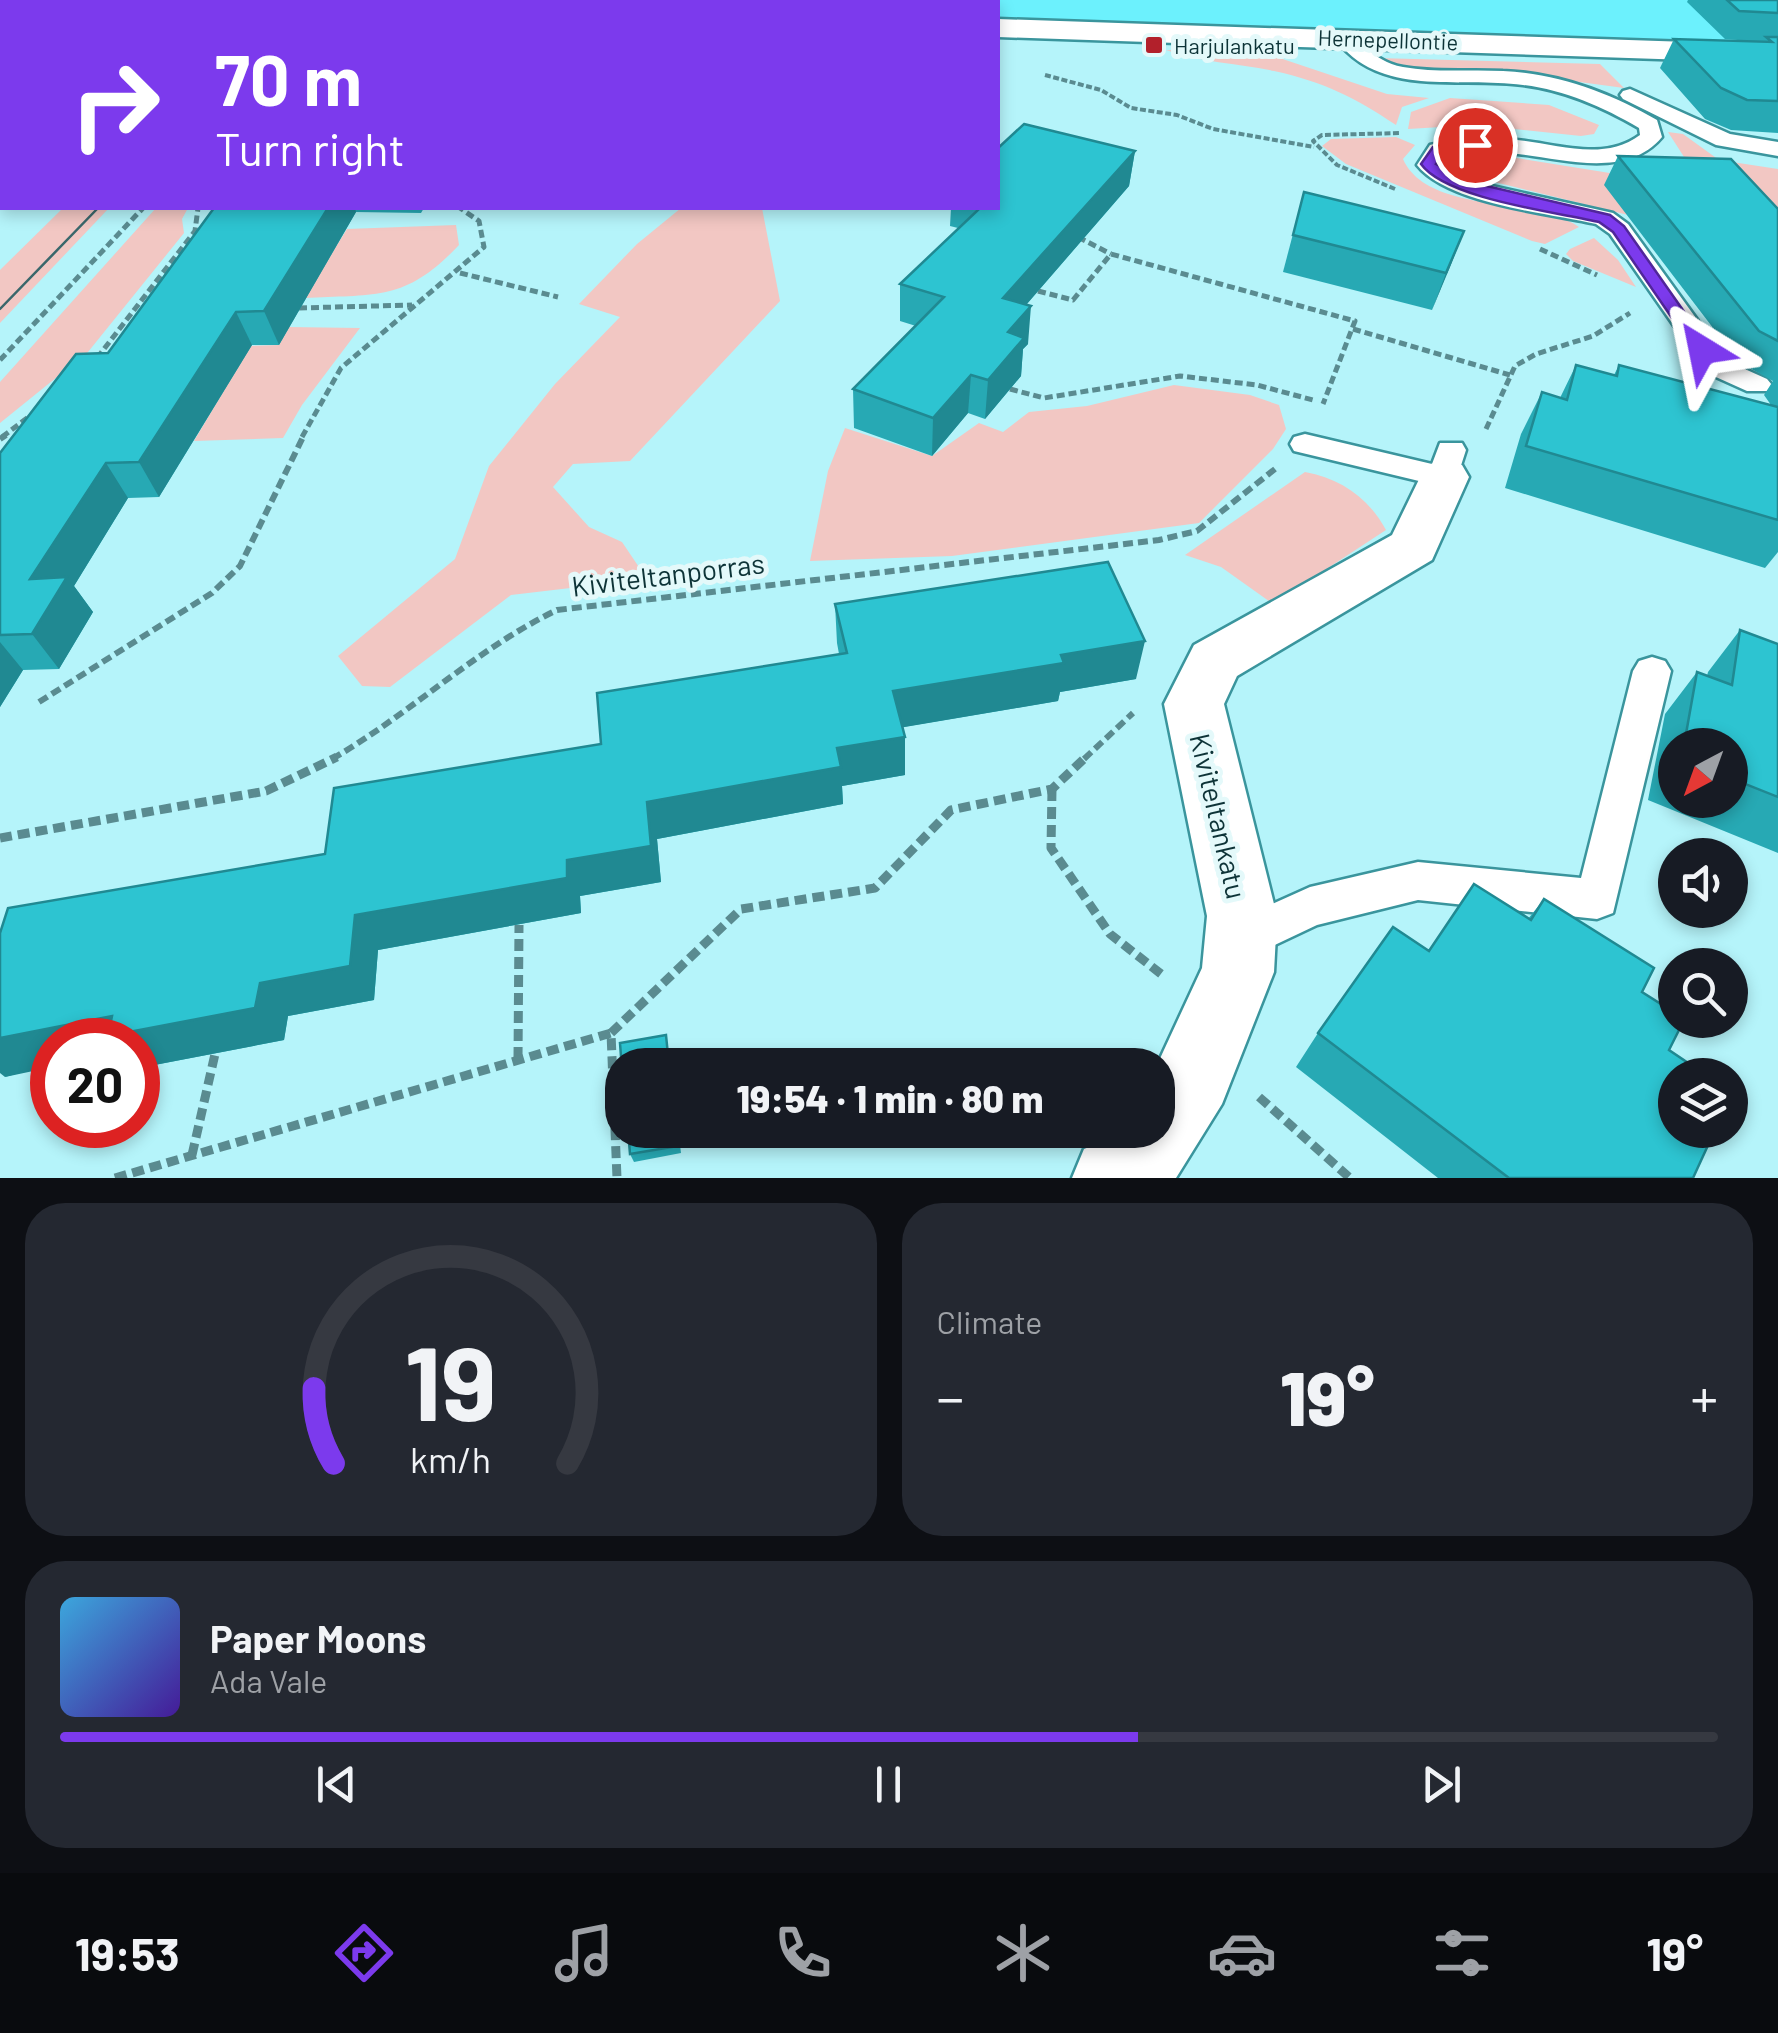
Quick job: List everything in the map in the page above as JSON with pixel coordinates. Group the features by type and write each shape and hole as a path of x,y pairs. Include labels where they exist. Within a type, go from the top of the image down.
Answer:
{"street":[{"name":"Hernepellontie","path":"1000,28 1778,54"},
{"name":"Kiviteltankatu","path":"1113,1178 1132,1174 1196,1077 1238,972 1242,916 1194,704 1215,661 1413,547 1448,464"}],"lane":[{"path":"1345,38 1365,62 1392,70 1522,78 1618,106 1649,125 1651,137 1630,152 1602,155 1456,146 1438,150 1428,164 1435,172 1465,186 1604,218 1632,220"},
{"path":"1556,87 1609,89 1643,99 1724,140 1778,148"},
{"path":"1604,218 1619,229 1716,367 1757,385"},
{"path":"1305,444 1448,464"},
{"path":"1241,940 1310,907 1418,881 1597,898 1652,671"}],"path":[{"path":"1036,72 1101,90 1131,108 1177,114 1213,129 1315,148"},
{"path":"0,360 141,210"},
{"path":"94,361 195,231 198,210"},
{"path":"39,702 212,594 240,566 297,447 342,368 484,247 479,221 463,210"},
{"path":"1010,388 1044,398 1180,376 1257,386 1324,403 1355,321 1111,254 1065,230"},
{"path":"1038,291 1072,300 1111,254"},
{"path":"459,272 558,297"},
{"path":"299,308 414,305"},
{"path":"1352,329 1510,375"},
{"path":"0,439 41,407"},
{"name":"Kiviteltanporras","path":"0,838 266,791 338,757 524,626 557,610 1159,540 1197,530 1305,444"},
{"path":"115,1178 611,1032 741,909 875,888 951,810 1052,789 1132,713 1168,701 1194,704"},
{"path":"1052,789 1051,848 1110,934 1218,1014"},
{"path":"518,1059 519,925"},
{"path":"611,1032 617,1178"},
{"path":"192,1155 215,1054"},
{"path":"1254,1093 1350,1178"}],"shaded area":[{"path":"1000,0 1778,0 1778,47 1000,18"},
{"path":"1166,50 1265,53 1387,94 1429,98 1402,107 1396,125 1352,99 1308,80"},
{"path":"1377,58 1600,64 1624,88 1513,73 1399,67"},
{"path":"1450,98 1549,105 1599,125 1594,134 1581,136 1475,125 1408,129 1411,112"},
{"path":"1668,132 1683,134 1719,160 1778,169 1778,259 1695,174"},
{"path":"1396,137 1415,145 1403,159 1416,176 1434,189 1536,211 1579,227 1545,244 1532,241 1346,164 1322,146 1331,139"},
{"path":"1498,155 1616,174 1628,215 1462,174 1455,166 1457,157"},
{"path":"61,210 107,210 0,323 0,270"},
{"path":"154,210 187,210 182,219 184,233 88,352 0,423 0,382"},
{"path":"679,210 762,210 780,301 630,461 573,464 553,487 589,527 622,542 647,579 511,595 390,687 362,686 338,656 455,559 489,466 555,384 620,317 579,304 637,244"},
{"path":"456,225 459,245 422,277 405,286 371,295 304,298 347,229"},
{"path":"1594,238 1618,260 1636,287 1573,261 1566,254"},
{"path":"288,327 360,328 302,405 283,438 194,441 250,346 279,345"},
{"path":"1174,385 1250,395 1279,405 1286,429 1273,449 1199,523 952,556 810,561 828,471 845,428 932,456 979,423 1003,432 1029,412 1087,406"},
{"path":"1305,472 1352,491 1371,508 1386,530 1273,604 1221,567 1185,555"}],"building":[{"path":"1727,0 1778,0 1778,13 1739,11"},
{"path":"1766,37 1778,37 1778,101 1747,100 1721,88 1674,39 1772,42"},
{"path":"1024,124 1135,151 1003,298 1031,306 1008,332 1024,338 988,380 971,375 933,418 853,389 944,297 900,284 978,210 1000,210 1000,146"},
{"path":"1618,156 1731,159 1778,209 1778,341 1759,331"},
{"path":"1304,192 1464,231 1446,273 1293,235"},
{"path":"213,210 327,210 264,311 236,312 139,462 106,463 30,579 67,577 32,634 0,635 0,453 76,354 108,353"},
{"path":"1576,365 1617,376 1619,365 1778,407 1778,520 1526,446 1542,392 1567,400"},
{"path":"1108,562 1145,641 1061,655 1064,663 893,691 905,737 837,748 841,767 647,802 651,846 567,860 567,878 355,915 350,966 260,983 255,1008 160,1026 160,1018 30,1018 30,1032 0,1038 0,933 8,908 325,854 334,788 601,744 597,693 847,653 835,604"},
{"path":"1740,630 1778,644 1778,797 1748,785 1748,728 1687,728 1697,672 1732,685"},
{"path":"1474,884 1531,920 1544,899 1654,968 1642,992 1658,1002 1658,1038 1675,1038 1669,1050 1681,1058 1658,1058 1658,1148 1707,1148 1693,1178 1509,1178 1318,1033 1393,927 1429,951"},
{"path":"666,1035 667,1048 620,1048 620,1043"},
{"path":"630,1148 666,1148 630,1154"}],"tram line":[{"path":"0,309 96,210"}],"place":[{"name":"Harjulankatu","path":"1154,45"}],"route":[{"path":"1475,145 1438,150 1428,164 1435,172 1465,186 1604,218 1619,229 1702,350"}]}
